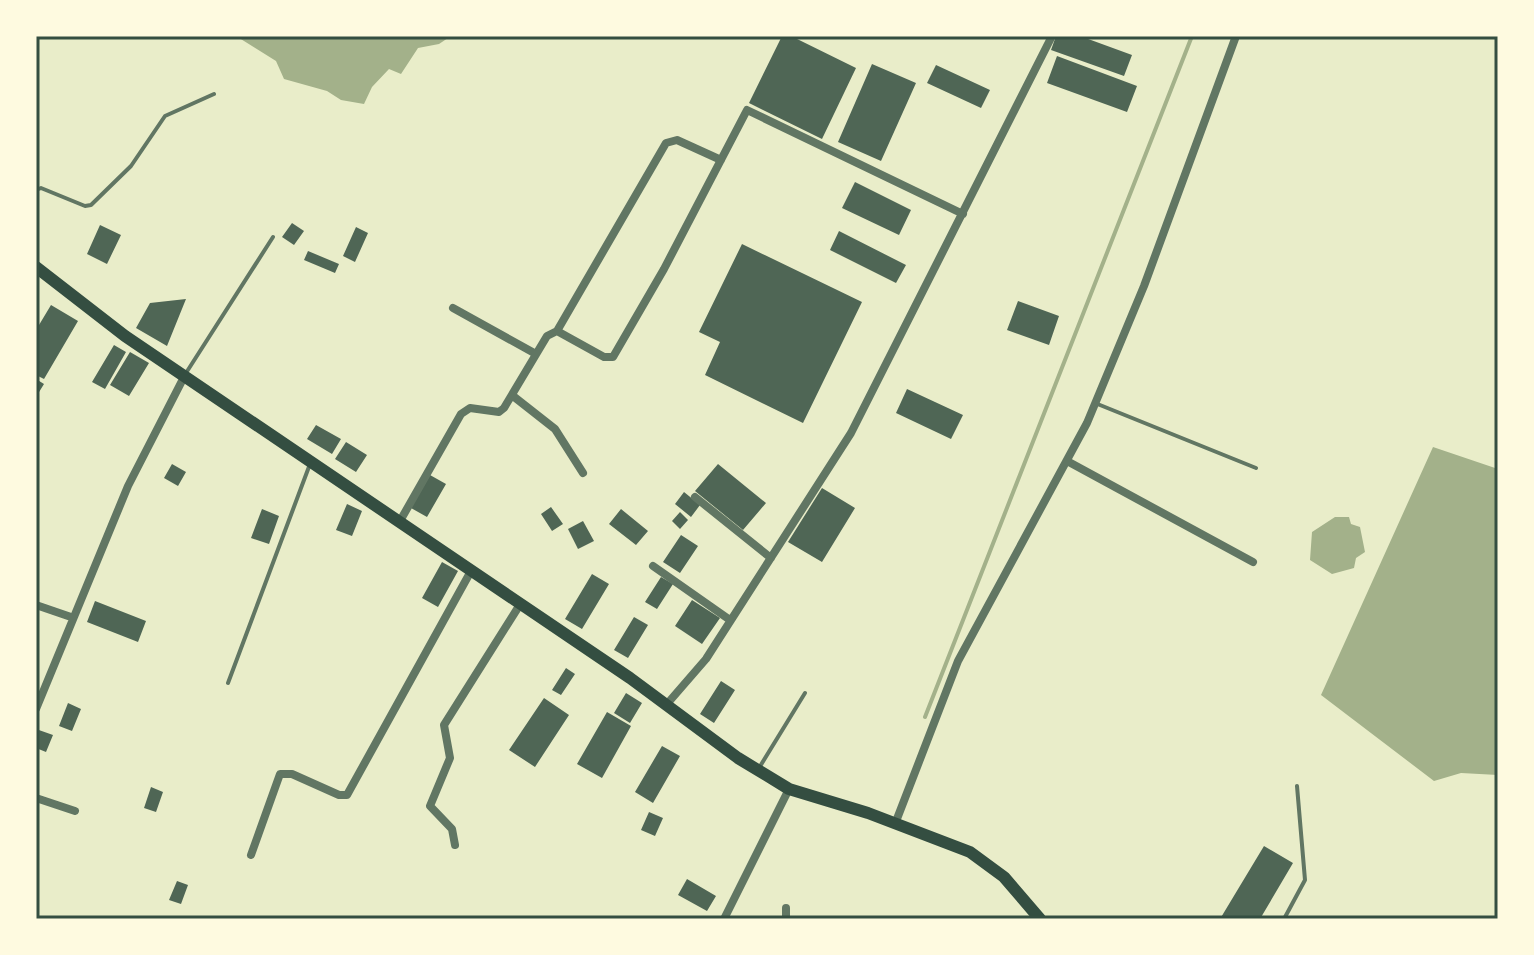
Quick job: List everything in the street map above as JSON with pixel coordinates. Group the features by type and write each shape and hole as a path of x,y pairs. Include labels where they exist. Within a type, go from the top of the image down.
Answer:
{"main road":[{"path":"36,267 125,336 667,704 758,770 789,789 868,813 970,852 1004,877 1040,919"}],"street":[{"path":"667,704 706,659 851,433 1052,36"},
{"path":"895,824 958,661 1067,461 1095,403 1144,286 1236,36"},
{"path":"557,331 604,357 613,357 664,269 743,113 750,110 963,214"},
{"path":"400,521 461,414 470,408 499,412 513,396 547,336 557,331 666,143 677,140 721,160"},
{"path":"453,308 536,354"},
{"path":"36,709 71,617 128,486 185,375"},
{"path":"513,396 555,429 583,473"},
{"path":"1067,461 1253,562"},
{"path":"695,497 771,558"},
{"path":"653,566 730,620"},
{"path":"251,855 280,774 292,774 339,795 347,795 471,571"},
{"path":"36,605 71,617"},
{"path":"455,845 452,829 430,806 450,758 444,725 519,606"},
{"path":"724,919 789,789"},
{"path":"36,798 75,811"},
{"path":"786,908 786,919"}],"lane":[{"path":"36,190 41,188 85,206 95,202 131,166 165,116 214,94"},
{"path":"185,375 273,237"},
{"path":"1095,403 1256,468"},
{"path":"228,683 311,460"},
{"path":"758,770 805,693"},
{"path":"1284,919 1305,880 1297,786"}],"shaded area":[{"path":"236,36 451,36 439,44 418,48 401,74 389,69 372,87 364,104 341,100 327,91 284,79 276,61"},
{"path":"1433,447 1498,469 1498,775 1461,773 1434,781 1321,695"},
{"path":"1335,517 1349,517 1351,524 1360,527 1365,552 1356,558 1354,568 1332,574 1310,560 1312,532"}],"building":[{"path":"782,36 791,36 856,68 822,139 749,103"},
{"path":"1056,36 1080,36 1132,55 1124,76 1051,50"},
{"path":"1057,56 1137,86 1127,112 1047,83"},
{"path":"872,64 916,83 881,161 838,142"},
{"path":"936,65 990,90 981,108 927,83"},
{"path":"855,182 911,210 899,235 842,208"},
{"path":"292,223 304,231 294,245 282,237"},
{"path":"100,225 121,235 107,264 87,254"},
{"path":"356,227 368,233 355,262 343,256"},
{"path":"839,231 906,265 896,283 830,250"},
{"path":"742,244 862,302 803,423 705,375 720,342 699,332"},
{"path":"308,251 339,264 335,273 304,260"},
{"path":"186,299 167,346 136,328 150,303"},
{"path":"1018,301 1059,316 1049,345 1007,330"},
{"path":"51,305 78,321 44,379 36,375 36,330"},
{"path":"114,345 126,352 105,389 92,382"},
{"path":"130,352 149,363 129,396 110,385"},
{"path":"36,379 44,384 36,397"},
{"path":"907,389 963,415 951,439 896,413"},
{"path":"316,425 341,439 332,454 307,439"},
{"path":"346,442 367,455 356,472 335,459"},
{"path":"172,464 186,472 178,486 164,478"},
{"path":"718,464 766,503 743,530 695,491"},
{"path":"430,475 446,484 427,517 411,508"},
{"path":"822,488 855,508 822,562 788,542"},
{"path":"684,492 700,505 691,517 675,504"},
{"path":"347,504 362,511 352,536 336,530"},
{"path":"551,507 563,524 552,531 541,514"},
{"path":"262,509 279,516 269,544 251,538"},
{"path":"621,509 648,531 636,545 609,524"},
{"path":"680,512 688,520 680,529 672,521"},
{"path":"583,521 594,541 578,549 568,529"},
{"path":"681,535 698,546 680,573 663,562"},
{"path":"442,562 458,571 438,607 422,598"},
{"path":"592,574 609,584 582,629 565,619"},
{"path":"661,577 673,584 657,609 645,602"},
{"path":"692,600 720,618 702,644 675,626"},
{"path":"95,601 146,621 138,642 87,622"},
{"path":"634,617 648,625 628,658 614,650"},
{"path":"566,668 575,674 561,695 552,690"},
{"path":"721,681 735,690 714,723 700,714"},
{"path":"626,693 642,703 630,723 614,713"},
{"path":"544,698 569,715 535,767 509,750"},
{"path":"68,703 81,709 72,731 59,726"},
{"path":"607,712 631,726 602,778 577,764"},
{"path":"36,729 53,735 46,752 36,748"},
{"path":"662,746 680,756 653,803 635,792"},
{"path":"151,787 163,792 156,812 144,808"},
{"path":"649,812 663,818 655,836 641,830"},
{"path":"1264,846 1293,863 1260,919 1220,919"},
{"path":"687,879 716,896 707,911 678,895"},
{"path":"177,881 188,885 181,904 169,900"}],"waterway":[{"path":"925,717 1192,36"}]}
